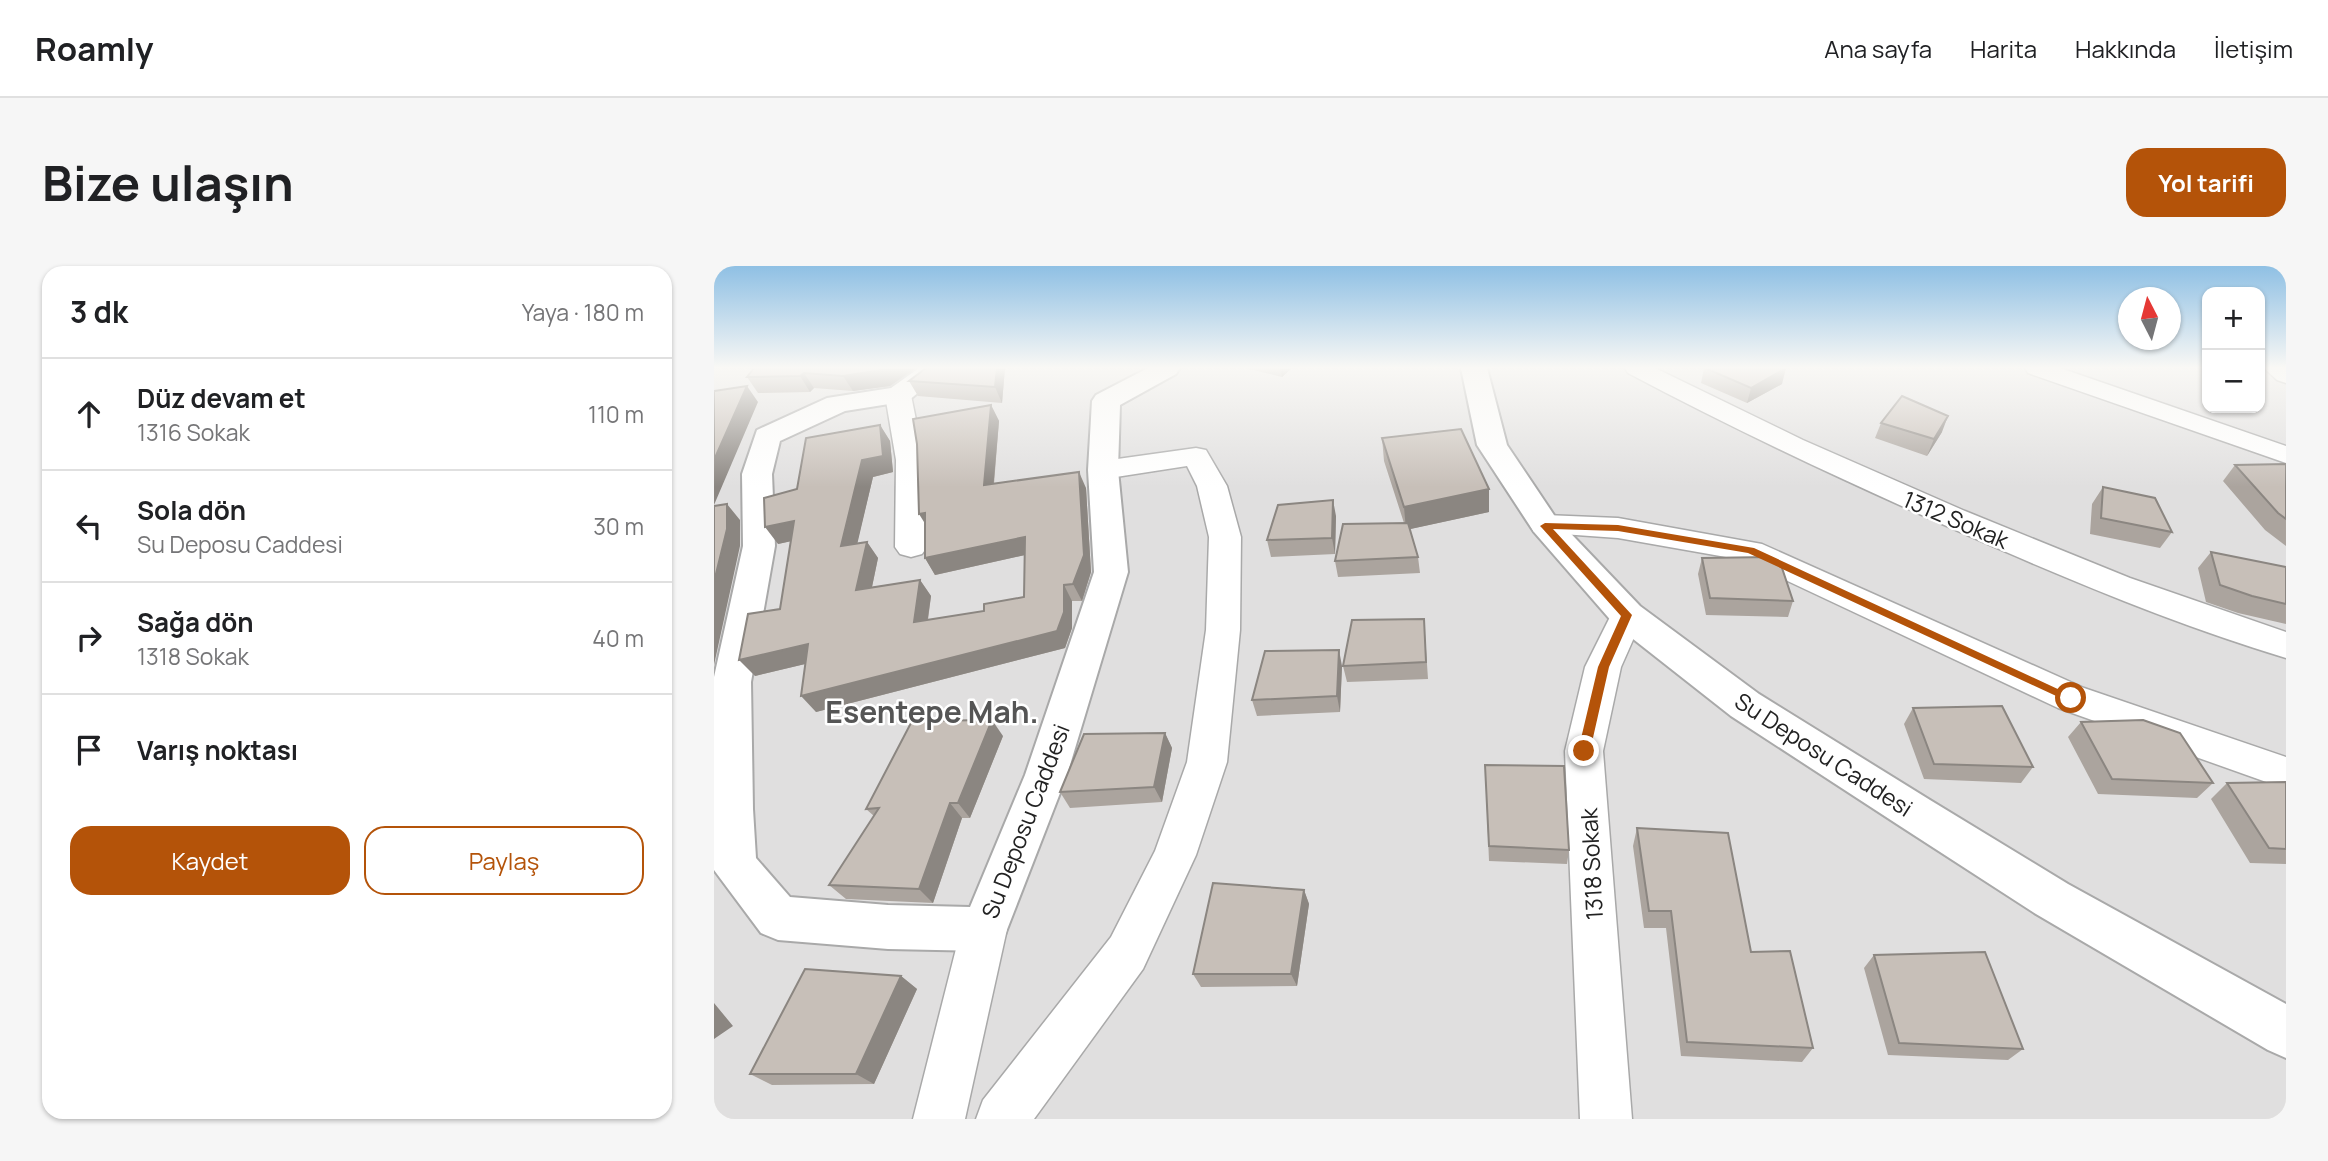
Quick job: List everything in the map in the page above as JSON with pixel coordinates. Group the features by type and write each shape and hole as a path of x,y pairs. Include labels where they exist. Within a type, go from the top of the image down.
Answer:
{"street":[{"name":"Su Deposu Caddesi","path":"829,408 767,436 757,474 759,546 732,682 734,865 778,918 888,927 984,929 1046,775 1111,572 1102,470 1105,408"},
{"path":"901,408 910,460 912,547"},
{"name":"Su Deposu Caddesi","path":"1483,408 1492,445 1545,526 1627,615 1745,705 1915,813 2052,899 2286,1031"},
{"name":"1312 Sokak","path":"1715,408 1789,446 2064,565 2227,627 2286,645"},
{"path":"2151,408 2286,455"},
{"path":"1002,1119 1127,953 1175,855 1207,762 1223,630 1225,537 1212,486 1196,456 1102,470"},
{"path":"1545,526 1618,528 1751,551 2071,698 2286,773"},
{"name":"1318 Sokak","path":"1606,1119 1584,751 1603,667 1627,615"},
{"path":"939,1119 984,929"}],"shaded area":[{"path":"714,408 2202,408 2202,413 2265,413 2265,408 2286,408 2286,1119 714,1119"}],"building":[{"path":"714,408 737,408 714,460"},
{"path":"975,408 991,408 984,485 1079,472 1084,555 1073,584 1064,585 1064,612 1057,631 801,696 808,644 739,660 748,614 780,609 794,521 765,527 764,498 797,489 806,438 880,425 883,456 862,460 841,546 867,542 856,590 920,580 914,622 984,611 984,604 1024,597 1025,537 925,558 925,513 919,514 917,444 913,419"},
{"path":"1893,408 1929,408 1948,416 1934,439 1881,423"},
{"path":"1461,429 1489,489 1404,507 1382,438"},
{"path":"2286,464 2286,519 2235,465"},
{"path":"2103,487 2155,498 2172,532 2101,518"},
{"path":"1333,500 1332,538 1267,540 1278,505"},
{"path":"727,504 727,529 714,582 714,506"},
{"path":"1408,523 1418,557 1335,561 1343,524"},
{"path":"2211,552 2286,567 2286,604 2220,585"},
{"path":"1770,557 1780,562 1793,601 1710,598 1702,558"},
{"path":"1424,619 1426,662 1343,666 1352,620"},
{"path":"1339,650 1337,696 1252,700 1265,651"},
{"path":"2002,706 2033,767 1934,764 1913,708"},
{"path":"992,720 958,803 950,803 919,889 829,885 879,808 866,809 912,721"},
{"path":"2143,720 2180,733 2213,783 2112,779 2081,722"},
{"path":"1165,733 1154,787 1060,792 1084,734"},
{"path":"1485,765 1564,766 1569,850 1489,846"},
{"path":"2286,782 2286,849 2269,848 2227,783"},
{"path":"1637,828 1728,833 1751,952 1790,951 1813,1048 1687,1042 1671,911 1649,911"},
{"path":"1213,883 1304,890 1291,974 1193,974"},
{"path":"1985,952 2023,1049 1899,1043 1874,955"},
{"path":"805,969 901,976 856,1074 750,1074"}],"district":[{"name":"Esentepe Mah.","path":"932,711"}],"route":[{"path":"1584,751 1603,667 1627,615 1545,526 1618,528 1751,551 2071,698"}]}
